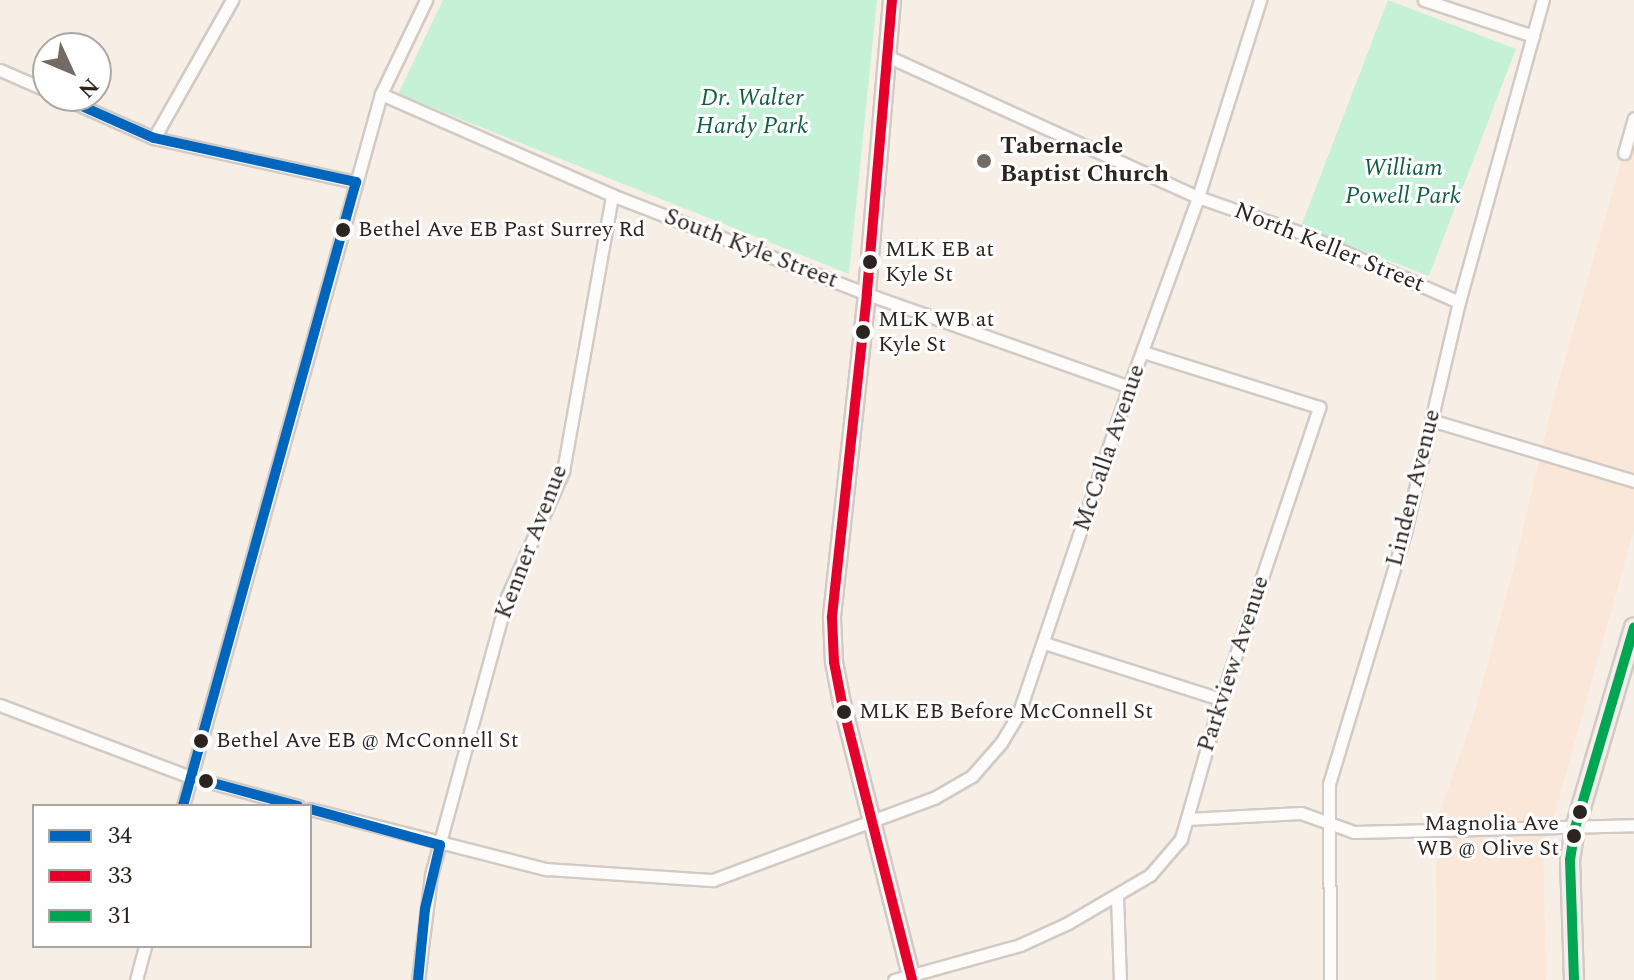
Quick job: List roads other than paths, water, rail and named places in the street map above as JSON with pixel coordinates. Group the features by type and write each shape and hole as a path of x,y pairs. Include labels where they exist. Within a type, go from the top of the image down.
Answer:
{"main road":[{"path":"892,0 867,294 832,618 834,662 870,823 911,976"},
{"path":"1574,980 1570,860 1575,828 1634,627"}],"street":[{"path":"154,138 232,0"},
{"path":"184,804 381,94 426,0"},
{"name":"McCalla Avenue","path":"312,810 440,845 546,869 713,880 934,798 972,776 1013,726 1044,643 1129,387 1198,197 1260,0"},
{"path":"1424,0 1533,36"},
{"name":"Linden Avenue","path":"1330,980 1327,824 1332,772 1405,532 1459,302 1543,0"},
{"name":"North Keller Street","path":"887,56 1198,197 1304,234 1459,302"},
{"path":"0,70 32,84"},
{"name":"South Kyle Street","path":"381,94 612,195 867,294 1129,387"},
{"path":"95,112 154,138 356,182"},
{"path":"1624,153 1634,118"},
{"name":"Kenner Avenue","path":"418,980 425,909 507,597 563,471 612,195"},
{"name":"Parkview Avenue","path":"894,980 1020,945 1117,896 1164,862 1181,839 1221,699 1319,407 1144,352"},
{"path":"1431,420 1634,481"},
{"path":"1044,643 1221,699"},
{"path":"0,705 191,777 291,804"},
{"path":"1187,819 1301,813 1354,832 1634,825"},
{"path":"1117,896 1120,980"},
{"path":"136,980 144,948"}],"place":[{"name":"Tabernacle Baptist Church","path":"984,161"},
{"name":"Bethel Ave EB Past Surrey Rd","path":"343,230"},
{"name":"MLK EB at Kyle St","path":"870,262"},
{"name":"MLK WB at Kyle St","path":"863,332"},
{"name":"MLK EB Before McConnell St","path":"844,712"},
{"name":"Bethel Ave EB @ McConnell St","path":"201,741"},
{"name":"Magnolia Ave WB @ Olive St","path":"1574,836"}],"park label":[{"name":"Dr. Walter Hardy Park","path":"752,113"},
{"name":"William Powell Park","path":"1403,183"}]}
